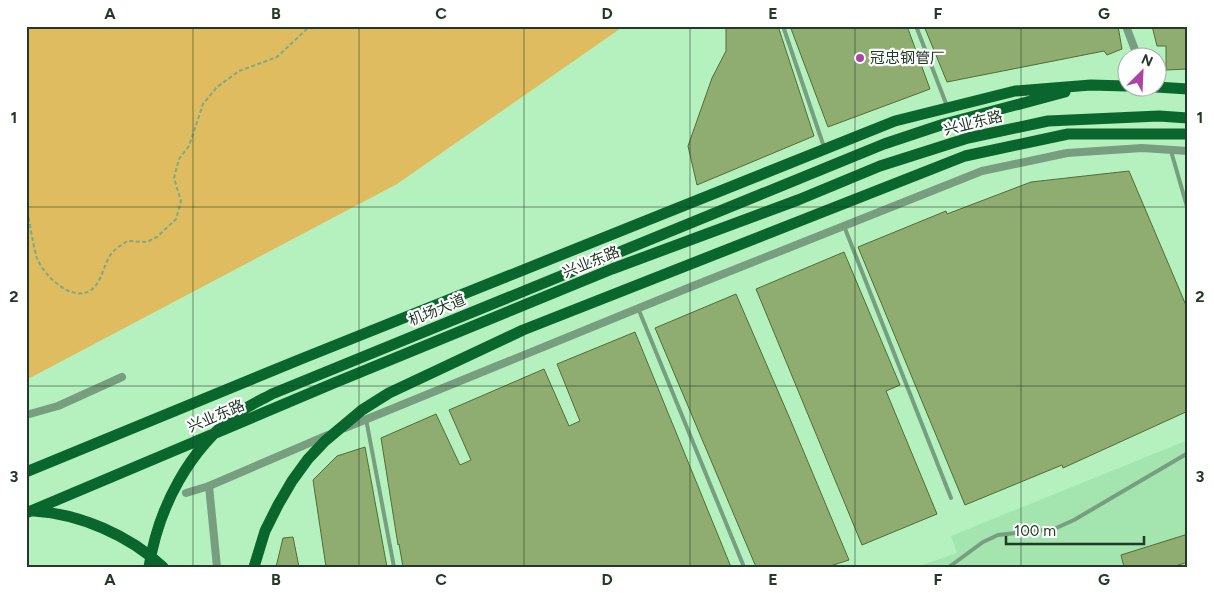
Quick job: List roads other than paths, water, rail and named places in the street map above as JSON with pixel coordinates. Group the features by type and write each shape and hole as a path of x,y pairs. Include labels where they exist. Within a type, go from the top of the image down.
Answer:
{"main road":[{"name":"兴业东路","path":"26,472 301,358 895,121 1015,91 1091,85 1116,86"},
{"name":"机场大道","path":"149,567 157,528 177,482 209,438 238,413 272,394 884,144 944,124 1091,85"},
{"path":"1166,88 1188,89"},
{"name":"兴业东路","path":"26,512 334,382 603,273 798,200 880,166 968,138 1048,121 1159,116 1188,118"},
{"path":"254,567 265,531 278,504 297,474 325,441 362,410 390,393 506,338 966,156 1068,134 1188,134"},
{"path":"26,512 55,513 95,525 129,542 163,567"}],"street":[{"path":"1126,26 1134,48"},
{"path":"186,493 209,486 366,419 638,308 982,171 1067,153 1142,148 1188,151"},
{"path":"26,415 58,406 122,377"},
{"path":"209,486 217,567"}],"lane":[{"path":"783,26 825,150"},
{"path":"916,26 948,108"},
{"path":"1171,151 1188,210"},
{"path":"844,226 952,498"},
{"path":"638,308 744,567"},
{"path":"366,419 394,567"},
{"path":"949,567 984,542 998,535 1054,529 1074,520 1188,453"}],"place":[{"name":"冠忠钢管厂","path":"860,58"}]}
